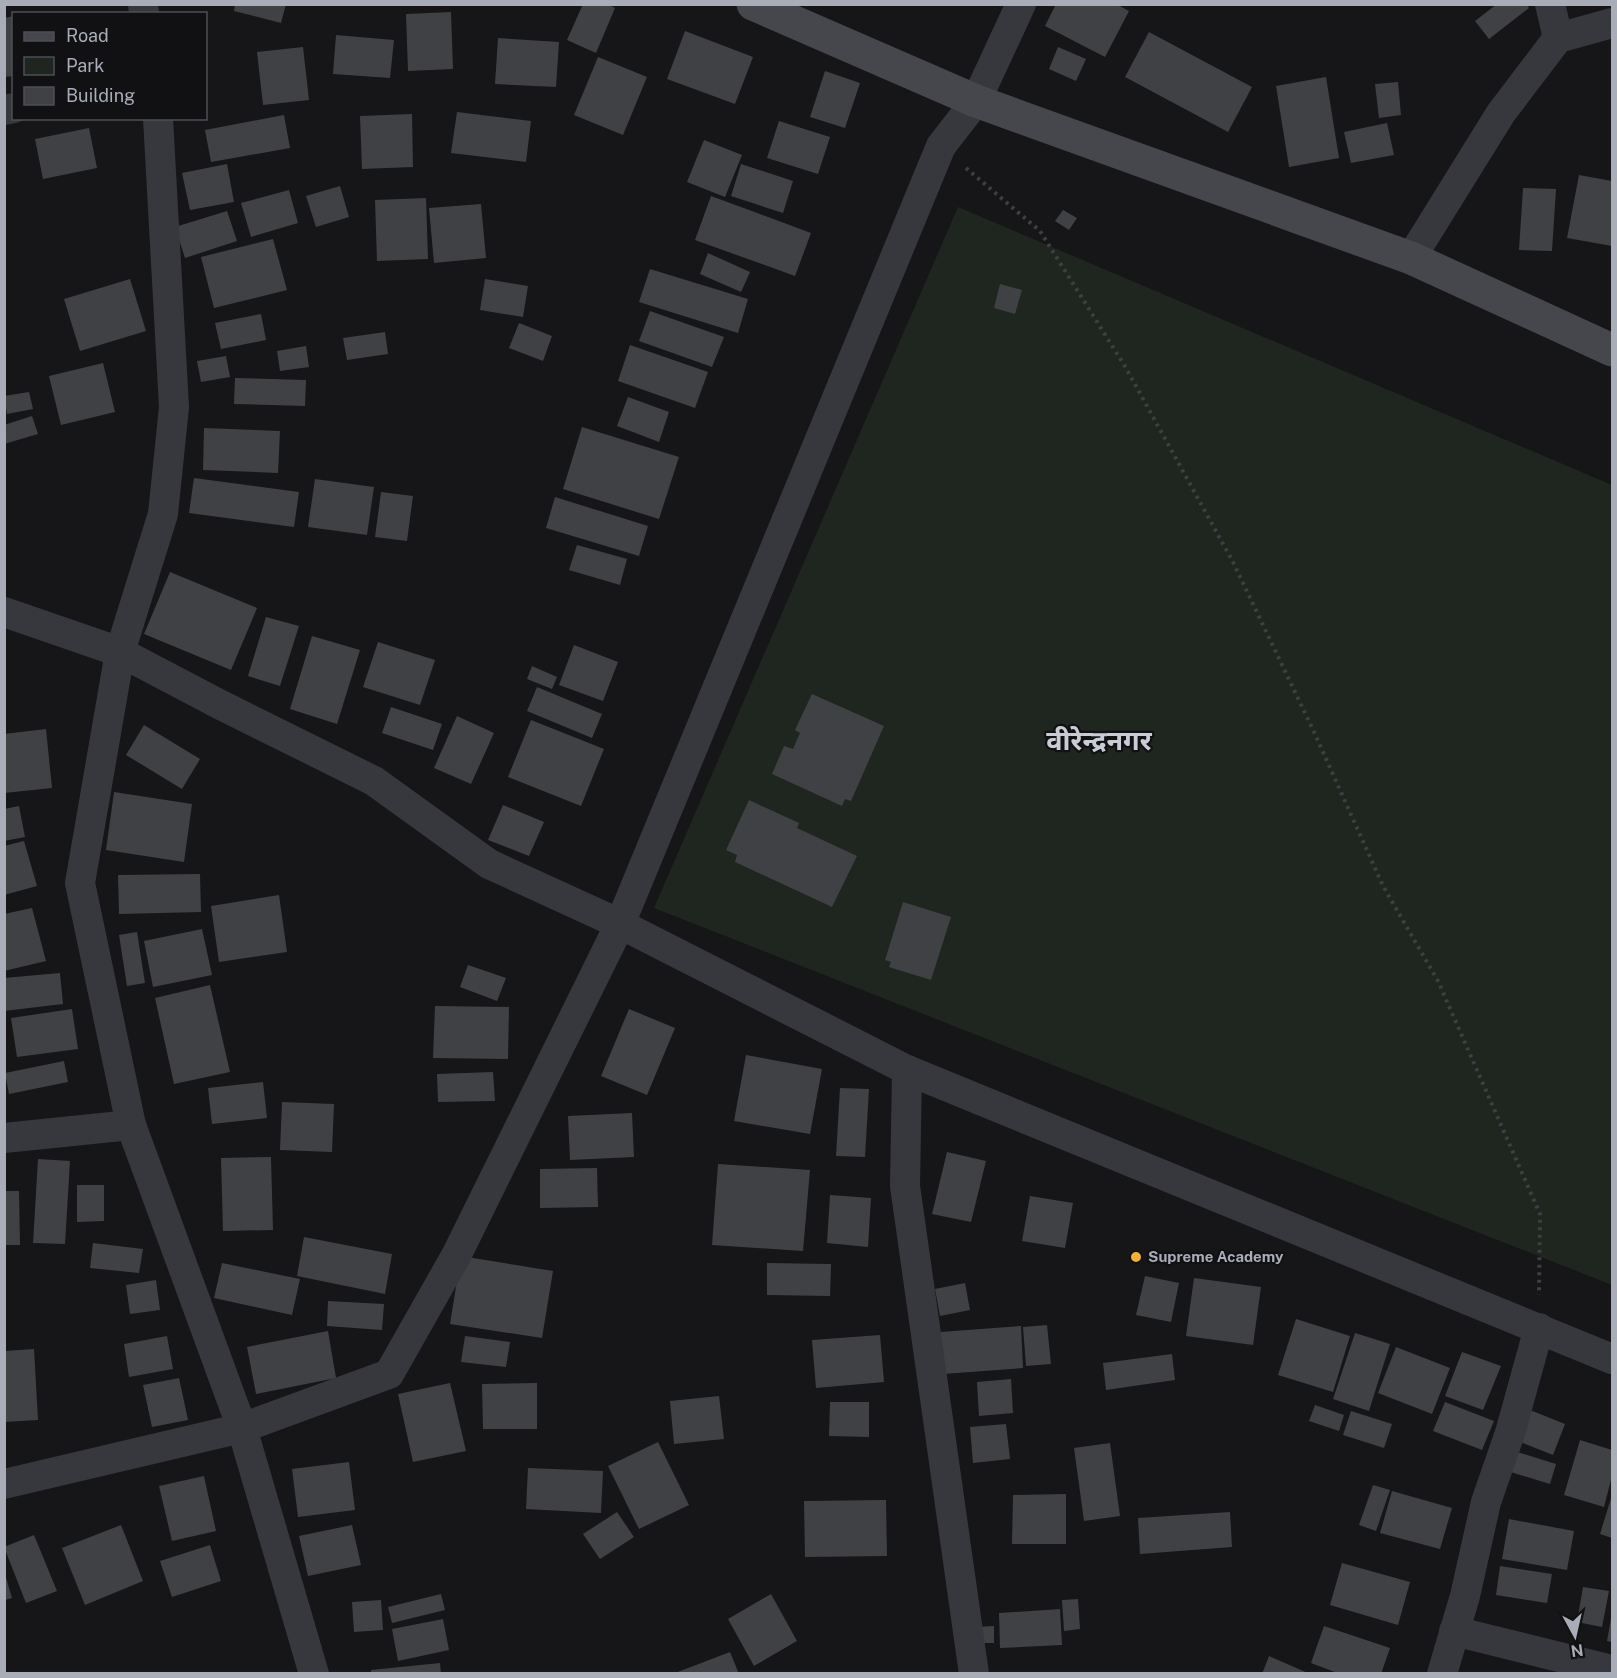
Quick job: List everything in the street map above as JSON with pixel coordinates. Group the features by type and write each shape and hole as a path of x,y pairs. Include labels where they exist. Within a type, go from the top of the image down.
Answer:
{"street":[{"path":"753,4 976,101 1411,258 1612,350"},
{"path":"4,1484 242,1428 389,1374 457,1254 620,924 940,146 976,101 1021,4"},
{"path":"1550,4 1558,38"},
{"path":"1411,258 1501,113 1558,38 1612,23"},
{"path":"158,120 174,407 163,514 120,652 80,883 131,1125 242,1428 314,1674"},
{"path":"4,612 120,652 219,705 374,781 489,864 620,924 907,1070 1612,1359"},
{"path":"907,1070 905,1186 974,1674"},
{"path":"4,1138 131,1125"},
{"path":"1442,1674 1465,1596 1486,1502 1510,1433 1539,1328"},
{"path":"1454,1631 1612,1670"}],"path":[{"path":"940,146 1040,231 1126,368 1233,562 1314,732 1383,886 1438,981 1540,1214 1539,1328"}],"green space":[{"path":"958,207 1612,485 1612,1285 654,908"}],"building":[{"path":"235,4 286,4 281,23 234,11"},
{"path":"583,4 607,4 615,8 596,53 567,40"},
{"path":"1056,4 1116,4 1129,11 1105,57 1045,26"},
{"path":"1497,4 1526,4 1529,8 1489,39 1475,21"},
{"path":"451,12 453,69 408,71 406,14"},
{"path":"12,16 12,76 4,77 4,18"},
{"path":"685,31 753,57 735,104 667,79"},
{"path":"1149,32 1252,87 1228,132 1125,77"},
{"path":"336,35 394,40 390,78 333,74"},
{"path":"498,38 559,42 556,87 495,84"},
{"path":"303,47 309,100 263,105 257,52"},
{"path":"1058,47 1086,59 1076,81 1049,69"},
{"path":"598,57 647,77 623,135 574,115"},
{"path":"825,71 860,83 845,128 810,117"},
{"path":"1326,77 1339,158 1289,167 1276,86"},
{"path":"1398,82 1401,115 1379,118 1375,84"},
{"path":"457,112 531,121 526,162 451,153"},
{"path":"412,114 413,167 362,169 360,116"},
{"path":"284,115 290,148 211,162 205,130"},
{"path":"779,121 830,137 818,174 767,158"},
{"path":"1387,123 1394,155 1351,163 1344,132"},
{"path":"89,128 97,168 43,179 35,139"},
{"path":"704,140 742,155 725,197 687,182"},
{"path":"227,164 234,202 190,210 182,173"},
{"path":"741,164 793,181 783,213 731,196"},
{"path":"1579,175 1612,181 1612,246 1567,238"},
{"path":"340,186 349,217 316,227 306,196"},
{"path":"1523,188 1556,189 1552,251 1519,250"},
{"path":"289,190 298,223 251,237 241,203"},
{"path":"711,196 811,233 795,276 695,240"},
{"path":"426,198 428,259 377,261 375,200"},
{"path":"481,204 486,258 434,263 429,208"},
{"path":"1063,210 1077,218 1069,230 1055,221"},
{"path":"227,211 237,241 185,258 175,227"},
{"path":"273,239 287,290 214,308 201,257"},
{"path":"708,253 750,272 741,292 700,274"},
{"path":"650,269 748,299 738,333 639,302"},
{"path":"130,279 146,331 80,351 64,299"},
{"path":"485,279 528,286 523,317 480,310"},
{"path":"1000,284 1022,290 1015,314 994,308"},
{"path":"650,311 724,337 712,367 639,341"},
{"path":"261,314 266,340 221,349 215,323"},
{"path":"519,323 552,336 543,361 509,348"},
{"path":"385,332 388,354 347,360 343,338"},
{"path":"630,345 708,372 695,408 618,381"},
{"path":"306,346 309,367 280,371 277,351"},
{"path":"226,356 230,377 201,382 197,361"},
{"path":"103,363 115,412 61,425 49,376"},
{"path":"235,378 306,380 305,406 234,404"},
{"path":"29,392 33,409 7,414 4,396"},
{"path":"628,397 669,412 659,442 617,426"},
{"path":"32,416 38,434 4,444 4,425"},
{"path":"582,427 679,457 659,519 563,489"},
{"path":"204,428 280,431 278,473 203,470"},
{"path":"194,478 299,492 294,527 189,513"},
{"path":"315,479 374,487 367,535 308,527"},
{"path":"381,492 413,496 407,541 375,537"},
{"path":"555,497 648,526 639,556 546,528"},
{"path":"577,545 627,559 620,585 569,570"},
{"path":"170,572 257,608 231,670 144,634"},
{"path":"266,617 299,626 280,686 248,676"},
{"path":"312,636 360,650 337,724 290,709"},
{"path":"378,642 435,660 420,705 363,687"},
{"path":"574,645 618,662 603,701 559,685"},
{"path":"532,666 557,677 552,689 527,679"},
{"path":"537,687 602,714 592,738 527,711"},
{"path":"812,694 884,726 851,801 845,799 842,806 772,774 784,746 793,749 800,733 795,730"},
{"path":"391,707 442,724 433,750 382,733"},
{"path":"457,716 494,733 471,784 434,768"},
{"path":"531,720 604,749 581,806 508,777"},
{"path":"144,725 200,759 182,789 126,755"},
{"path":"46,729 52,788 4,793 4,734"},
{"path":"114,792 192,804 184,862 106,850"},
{"path":"749,800 799,823 797,828 857,856 832,907 735,862 737,855 726,850"},
{"path":"503,805 544,822 529,856 488,840"},
{"path":"19,806 25,837 4,841 4,809"},
{"path":"24,841 37,886 4,895 4,846"},
{"path":"200,874 201,912 119,914 118,875"},
{"path":"279,895 287,952 219,962 211,906"},
{"path":"903,902 951,917 931,980 889,967 891,962 885,960"},
{"path":"32,908 46,961 4,971 4,914"},
{"path":"202,929 212,975 153,987 144,941"},
{"path":"137,932 145,983 127,986 119,935"},
{"path":"468,965 506,978 497,1001 460,987"},
{"path":"60,973 63,1004 4,1011 4,978"},
{"path":"210,985 230,1072 174,1084 155,998"},
{"path":"435,1006 509,1007 508,1059 433,1058"},
{"path":"72,1009 78,1049 17,1057 11,1018"},
{"path":"629,1009 675,1028 647,1095 601,1076"},
{"path":"746,1055 822,1069 810,1134 734,1121"},
{"path":"64,1061 68,1082 9,1094 5,1073"},
{"path":"493,1072 495,1101 438,1102 437,1074"},
{"path":"263,1082 267,1118 212,1124 208,1088"},
{"path":"840,1088 869,1089 865,1157 836,1156"},
{"path":"282,1102 334,1104 332,1152 280,1150"},
{"path":"632,1113 634,1157 570,1160 568,1116"},
{"path":"947,1152 986,1161 971,1222 932,1214"},
{"path":"271,1157 273,1230 223,1231 221,1158"},
{"path":"38,1159 70,1161 65,1244 33,1243"},
{"path":"718,1164 810,1170 803,1251 712,1245"},
{"path":"597,1168 598,1207 540,1208 540,1169"},
{"path":"77,1185 104,1185 104,1221 77,1222"},
{"path":"4,1191 19,1191 20,1245 4,1245"},
{"path":"830,1195 871,1198 868,1247 827,1243"},
{"path":"1030,1196 1073,1203 1065,1248 1022,1241"},
{"path":"304,1237 392,1254 385,1294 297,1276"},
{"path":"93,1243 143,1249 139,1273 90,1268"},
{"path":"461,1256 553,1271 542,1338 450,1324"},
{"path":"222,1263 300,1279 292,1315 214,1298"},
{"path":"767,1263 831,1264 830,1296 767,1295"},
{"path":"1145,1276 1179,1283 1171,1322 1136,1315"},
{"path":"1194,1278 1261,1287 1253,1345 1186,1336"},
{"path":"156,1280 160,1310 130,1314 126,1285"},
{"path":"965,1283 970,1310 940,1316 935,1289"},
{"path":"328,1301 384,1304 382,1330 327,1326"},
{"path":"1296,1319 1350,1336 1333,1392 1278,1375"},
{"path":"1047,1325 1051,1364 1026,1366 1023,1327"},
{"path":"1021,1326 1023,1368 943,1374 940,1332"},
{"path":"328,1331 336,1378 256,1394 247,1347"},
{"path":"1355,1333 1390,1344 1369,1411 1333,1399"},
{"path":"880,1335 884,1382 816,1388 812,1340"},
{"path":"167,1336 173,1369 129,1377 124,1344"},
{"path":"465,1336 510,1342 506,1367 461,1362"},
{"path":"1396,1347 1450,1368 1432,1414 1378,1393"},
{"path":"34,1349 38,1420 4,1422 4,1351"},
{"path":"1462,1352 1501,1366 1483,1410 1445,1396"},
{"path":"1172,1354 1175,1380 1106,1390 1103,1363"},
{"path":"179,1378 188,1420 152,1427 143,1385"},
{"path":"1011,1379 1013,1413 979,1416 977,1382"},
{"path":"450,1383 466,1451 413,1462 398,1394"},
{"path":"537,1383 537,1429 483,1429 482,1384"},
{"path":"719,1396 724,1439 674,1444 670,1401"},
{"path":"830,1402 869,1402 869,1437 829,1436"},
{"path":"1445,1402 1494,1421 1482,1450 1433,1431"},
{"path":"1315,1405 1344,1415 1339,1431 1309,1421"},
{"path":"1525,1408 1565,1424 1553,1455 1513,1439"},
{"path":"1351,1411 1392,1424 1384,1448 1343,1435"},
{"path":"1006,1424 1010,1459 973,1463 970,1427"},
{"path":"1580,1440 1612,1450 1612,1476 1604,1507 1564,1495"},
{"path":"658,1442 689,1505 639,1529 608,1466"},
{"path":"1110,1443 1120,1516 1084,1521 1074,1448"},
{"path":"1511,1450 1556,1464 1550,1484 1504,1470"},
{"path":"349,1462 355,1510 298,1517 292,1469"},
{"path":"528,1468 603,1471 601,1513 526,1509"},
{"path":"204,1476 216,1531 172,1541 159,1486"},
{"path":"1373,1485 1390,1490 1376,1531 1359,1525"},
{"path":"1392,1491 1452,1508 1440,1549 1380,1533"},
{"path":"1066,1494 1066,1544 1012,1544 1013,1495"},
{"path":"1612,1495 1612,1538 1600,1534"},
{"path":"886,1500 887,1556 805,1557 804,1501"},
{"path":"617,1512 634,1537 600,1559 583,1534"},
{"path":"1230,1512 1232,1547 1140,1554 1138,1518"},
{"path":"1509,1519 1574,1531 1567,1570 1502,1559"},
{"path":"121,1525 143,1581 85,1605 62,1548"},
{"path":"352,1525 361,1565 308,1576 299,1536"},
{"path":"34,1535 57,1591 26,1603 4,1547"},
{"path":"210,1545 221,1581 172,1597 160,1561"},
{"path":"1342,1563 1410,1582 1398,1625 1330,1605"},
{"path":"1500,1566 1552,1574 1547,1603 1496,1595"},
{"path":"5,1574 12,1598 5,1600"},
{"path":"1583,1587 1609,1591 1602,1627 1577,1622"},
{"path":"441,1594 445,1610 392,1623 388,1607"},
{"path":"771,1594 797,1641 754,1666 728,1619"},
{"path":"1078,1599 1080,1629 1064,1631 1062,1600"},
{"path":"381,1600 383,1630 354,1632 352,1602"},
{"path":"1060,1609 1062,1645 1000,1648 999,1613"},
{"path":"1612,1618 1612,1642 1607,1641"},
{"path":"443,1619 449,1650 398,1661 392,1629"},
{"path":"994,1626 994,1643 975,1643 975,1627"},
{"path":"1324,1626 1390,1648 1381,1674 1340,1674 1311,1663"},
{"path":"730,1652 739,1674 675,1674 675,1673"},
{"path":"1269,1656 1310,1674 1262,1674"},
{"path":"440,1663 441,1674 371,1674 371,1670"}],"place":[{"name":"Supreme Academy","path":"1136,1257"}],"district":[{"name":"वीरेन्द्रनगर","path":"1099,741"}]}
